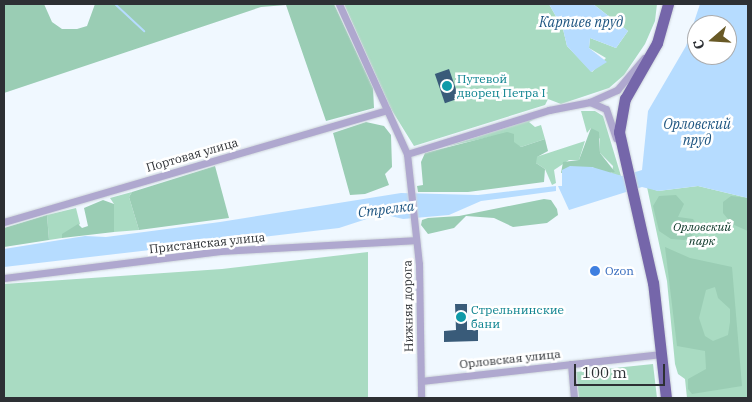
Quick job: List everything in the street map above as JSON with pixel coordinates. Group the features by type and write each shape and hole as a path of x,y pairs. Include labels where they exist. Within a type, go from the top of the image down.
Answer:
{"main road":[{"path":"668,4 653,50 622,108 620,147 660,282 673,398"},
{"path":"627,167 625,137 628,109 666,38 674,4"},
{"path":"635,195 653,283 666,398"}],"street":[{"name":"Нижняя дорога","path":"339,4 407,154 412,223 419,264 421,398"},
{"path":"407,154 550,110 590,102 617,90 653,50"},
{"path":"590,102 606,109 620,147"},
{"name":"Портовая улица","path":"4,222 387,110"},
{"name":"Пристанская улица","path":"4,278 220,251 414,240"},
{"name":"Орловская улица","path":"421,381 661,354"},
{"path":"571,364 574,398"}],"green space":[{"path":"4,4 44,4 52,22 62,29 77,29 87,26 95,4 334,4 373,88 374,108 326,121 286,5 261,7 4,93"},
{"path":"344,4 549,4 563,29 567,46 592,72 606,58 589,48 590,38 616,48 628,31 593,4 657,4 655,21 645,44 624,75 609,88 561,104 548,99 545,105 414,146 391,109"},
{"path":"581,111 595,111 603,116 621,176 612,174 613,166 600,153 600,139 591,128 587,133"},
{"path":"539,117 529,122 535,127 541,125 545,139 521,147 494,136 445,147"},
{"path":"366,122 384,126 391,135 392,167 385,174 389,185 365,194 350,195 333,133"},
{"path":"591,128 599,132 600,153 615,172 605,174 592,167 561,173 563,162 579,160"},
{"path":"507,132 514,134 514,142 521,147 545,139 548,151 537,157 536,163 545,169 544,182 468,192 418,192 417,186 423,185 421,162 425,153"},
{"path":"585,141 579,160 569,160 554,170 556,183 552,185 545,169 536,163 536,157"},
{"path":"215,166 229,218 139,230 129,197 132,192"},
{"name":"Орловский парк","path":"698,186 748,198 748,398 687,398 685,379 678,374 675,364 667,281 647,187 658,191"},
{"path":"132,192 129,197 139,230 114,232 114,204 110,198"},
{"path":"676,195 684,204 678,217 693,219 697,225 691,238 684,240 671,239 659,231 653,206 659,196"},
{"path":"731,196 748,198 748,231 732,224 723,213 723,202"},
{"path":"544,199 551,200 557,209 558,215 547,223 513,227 494,218 466,216 454,228 428,234 421,225 422,220 428,218 459,216"},
{"path":"103,200 114,204 114,232 62,238 62,234 78,224 82,228 88,226 84,208"},
{"path":"76,208 80,224 62,238 49,240 47,215"},
{"path":"47,215 49,240 4,247 4,228"},
{"path":"665,247 690,258 732,267 742,386 692,394 688,389 688,379 706,369 705,351 677,346","holes":["715,287 718,298 730,309 730,322 728,335 713,341 705,336 699,318 706,290"]},
{"path":"368,252 368,398 4,398 4,284 222,269"},
{"path":"653,364 657,398 579,398 576,372"}],"water":[{"name":"Карпиев пруд","path":"549,4 593,4 628,31 616,48 590,38 589,48 607,62 591,72 567,46 563,29"},
{"name":"Орловский пруд","path":"700,4 748,4 748,198 698,186 658,191 642,187 569,210 558,186 562,186 562,170 570,166 592,167 622,176 642,170 648,111 687,43 687,65 737,65 737,15 696,15"},
{"name":"Стрелка","path":"556,186 556,191 481,201 449,215 403,219 382,214 339,228 4,267 4,249 85,236 106,237 220,222 401,193 478,195"}],"building":[{"name":"Путевой дворец Петра I","path":"449,69 459,98 445,103 435,74"},
{"name":"Стрельнинские бани","path":"455,304 467,304 467,330 478,330 478,341 444,342 444,331 456,330"}],"waterway":[{"path":"115,4 144,31"}],"place":[{"name":"Путевой дворец Петра I","path":"447,86"},
{"name":"Ozon","path":"595,271"},
{"name":"Стрельнинские бани","path":"461,317"}]}
